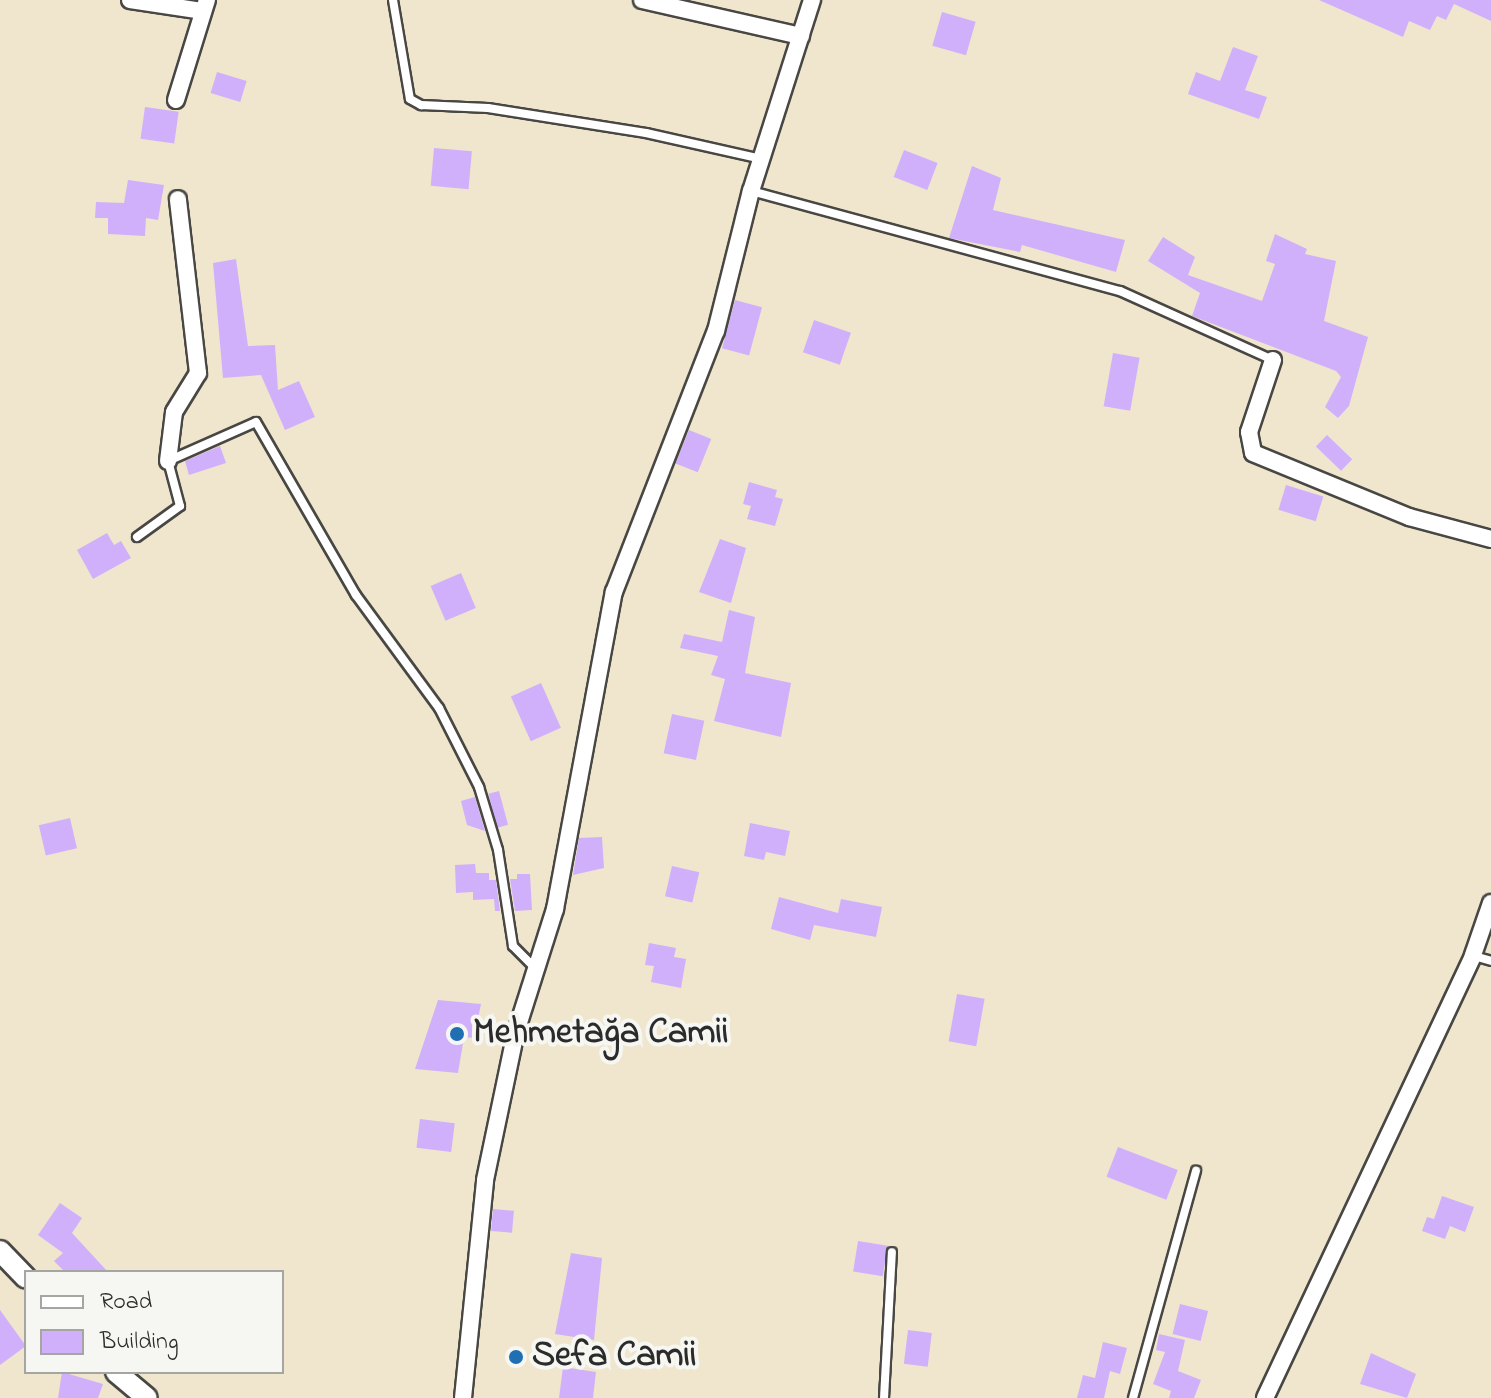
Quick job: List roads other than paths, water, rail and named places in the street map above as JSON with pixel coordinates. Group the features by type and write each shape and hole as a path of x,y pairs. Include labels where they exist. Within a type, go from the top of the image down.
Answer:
{"street":[{"path":"130,0 205,6 176,100"},
{"path":"642,0 801,36"},
{"path":"463,1398 485,1180 534,967 555,909 614,592 716,331 751,191 812,0"},
{"path":"168,461 174,412 198,373 178,199"},
{"path":"1273,360 1249,432 1253,453 1409,517 1491,539"},
{"path":"1265,1398 1473,955 1491,903"},
{"path":"0,1251 24,1276"},
{"path":"118,1374 147,1398"}],"lane":[{"path":"393,0 410,99 421,105 488,108 646,133 761,159"},
{"path":"751,191 1120,291 1273,360"},
{"path":"137,537 180,506 168,461 256,422 356,595 439,708 479,787 498,850 513,946 534,967"},
{"path":"1473,955 1491,961"},
{"path":"1133,1398 1196,1171"},
{"path":"884,1398 892,1252"}],"place":[{"name":"Mehmetağa Camii","path":"457,1034"},
{"name":"Sefa Camii","path":"516,1357"}]}
